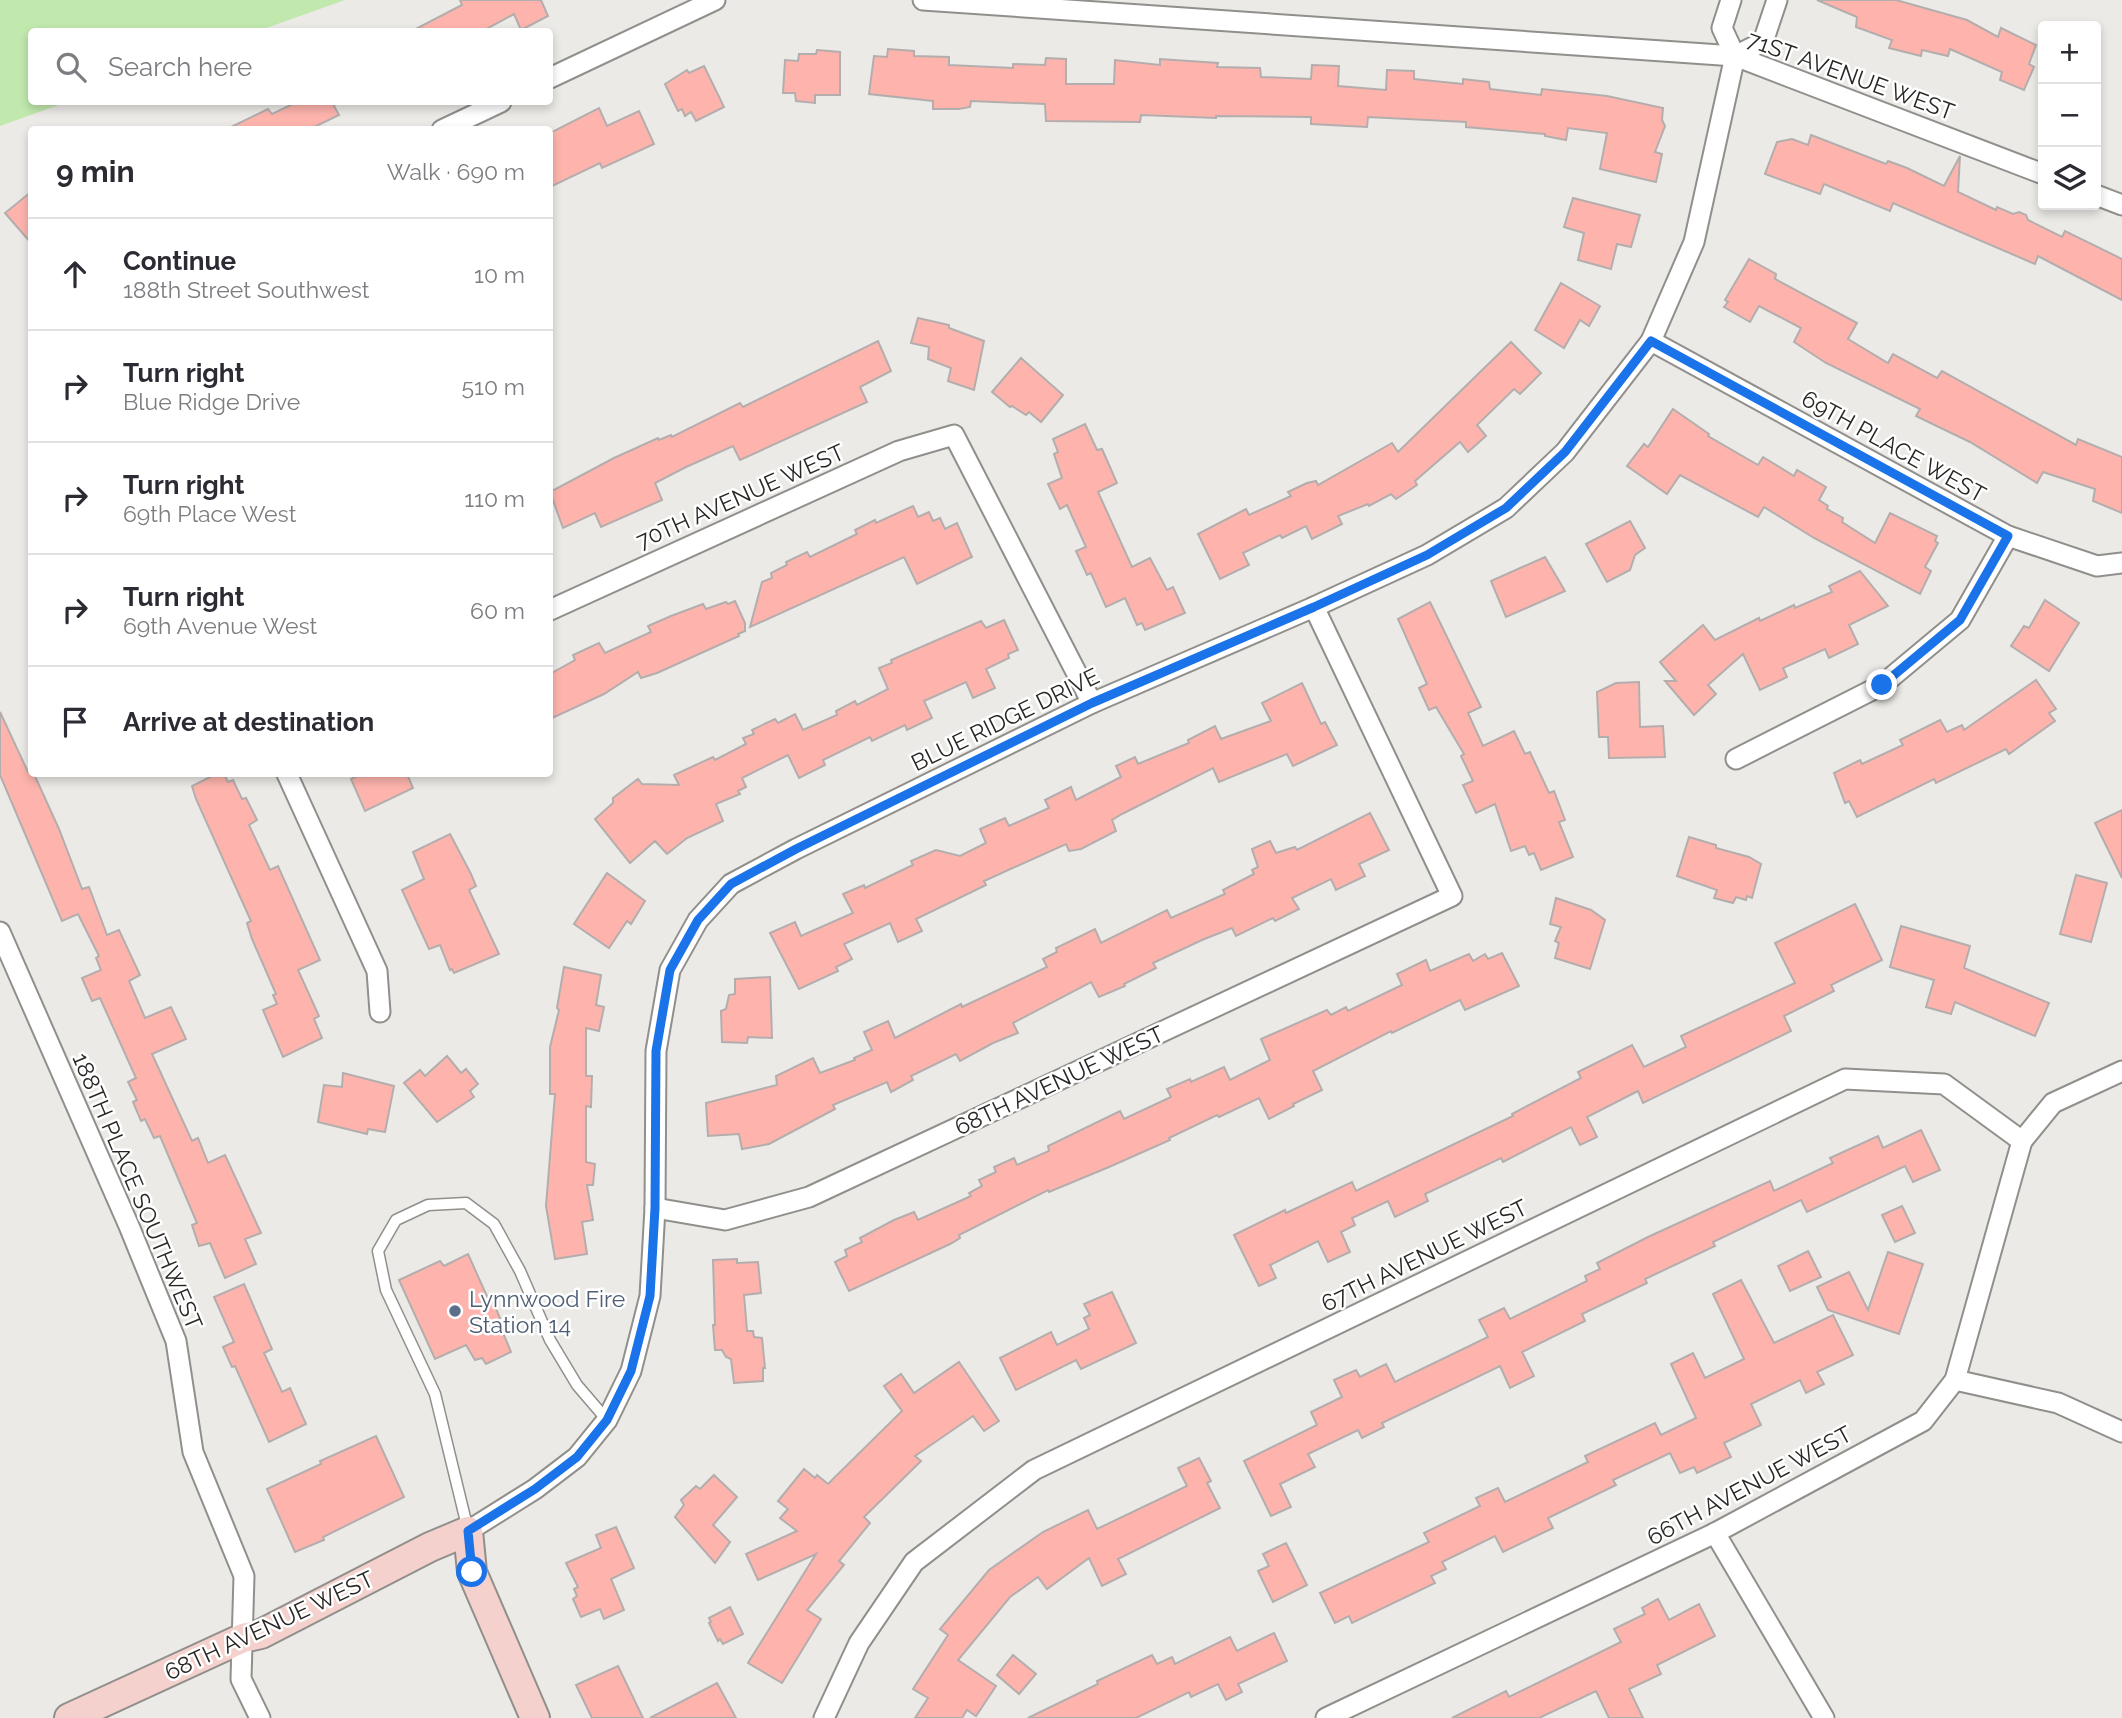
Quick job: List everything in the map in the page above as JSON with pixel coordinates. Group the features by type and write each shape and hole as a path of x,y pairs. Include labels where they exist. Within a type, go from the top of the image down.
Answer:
{"street":[{"path":"553,77 715,0"},
{"name":"71ST AVENUE WEST","path":"923,0 1735,56 2038,172"},
{"path":"1731,0 1722,28 1735,56 1763,42 1777,0"},
{"name":"BLUE RIDGE DRIVE","path":"468,1531 535,1489 577,1457 607,1420 631,1371 650,1296 655,1208 656,1051 670,970 698,920 731,884 796,849 1092,703 1427,555 1506,508 1565,452 1651,341 1694,242 1735,56"},
{"path":"450,126 495,105"},
{"path":"2101,197 2122,205"},
{"name":"69TH PLACE WEST","path":"1651,341 2008,536 2097,566 2122,563"},
{"name":"70TH AVENUE WEST","path":"553,609 900,451 954,435 1092,703"},
{"path":"1736,759 1882,685 1960,620 2008,536"},
{"name":"68TH AVENUE WEST","path":"655,1208 725,1220 809,1198 1452,896 1314,607"},
{"path":"288,777 377,971 380,1012"},
{"name":"188TH PLACE SOUTHWEST","path":"0,932 129,1226 176,1341 194,1452 244,1576 241,1679 260,1718"},
{"path":"2022,1141 2053,1104 2122,1071"},
{"name":"67TH AVENUE WEST","path":"824,1718 859,1643 914,1562 1034,1470 1845,1079 1944,1084 2022,1141"},
{"name":"66TH AVENUE WEST","path":"1326,1718 1715,1533 1923,1421 1955,1380 2022,1141"},
{"path":"1955,1380 2058,1403 2122,1432"},
{"path":"468,1531 472,1572 535,1718"},
{"name":"68TH AVENUE WEST","path":"69,1718 243,1638 261,1634 430,1546 468,1531"},
{"path":"1715,1533 1824,1718"}],"lane":[{"path":"468,1531 435,1394 386,1290 378,1251 396,1220 428,1205 466,1203 494,1224 520,1271 550,1340 577,1385 607,1420"}],"green space":[{"path":"0,0 345,0 266,28 28,28 28,105 59,105 0,126"}],"building":[{"path":"460,0 541,0 548,16 525,28 520,28 514,14 488,28 418,28 462,5"},
{"path":"1817,0 1896,0 1967,20 1998,37 2001,28 2036,45 2029,64 2034,67 2024,90 2000,80 2002,72 1950,49 1948,56 1922,50 1921,56 1889,48 1892,40 1856,27 1857,17"},
{"path":"888,49 914,51 914,56 949,57 949,65 1013,68 1013,64 1045,65 1046,58 1066,59 1066,84 1114,84 1115,60 1160,65 1160,59 1218,63 1217,67 1260,68 1261,77 1311,79 1312,65 1339,66 1338,86 1386,90 1387,70 1414,71 1414,79 1463,84 1463,79 1489,82 1490,89 1541,95 1542,89 1607,96 1663,108 1662,120 1665,126 1655,152 1662,154 1656,182 1600,169 1607,133 1568,128 1566,140 1545,134 1466,127 1466,122 1368,117 1367,127 1311,124 1311,117 1216,118 1141,115 1140,122 1046,121 1045,104 971,101 970,107 933,109 933,101 869,94 874,56 887,57"},
{"path":"817,50 840,52 840,95 815,95 815,103 796,101 795,93 783,93 785,60 798,61 799,54 816,54"},
{"path":"704,66 724,107 696,121 691,112 685,116 682,109 678,111 665,84 687,70 689,73"},
{"path":"291,105 334,105 339,115 316,126 233,126 268,109 272,114"},
{"path":"599,108 607,126 639,111 654,144 602,168 600,163 553,186 553,131"},
{"path":"1811,135 1886,164 1888,161 1907,168 1944,186 1960,156 1958,192 1996,210 1997,207 2013,214 2019,212 2026,215 2028,220 2062,237 2065,231 2122,259 2122,300 2038,256 2035,264 1893,203 1890,211 1824,184 1820,194 1765,174 1777,142 1792,139 1808,145"},
{"path":"28,194 28,239 5,213"},
{"path":"1573,198 1640,215 1631,247 1617,244 1611,269 1578,260 1584,233 1564,227"},
{"path":"1749,259 1776,274 1775,279 1857,323 1848,339 1888,363 1893,354 1937,378 1942,371 2076,445 2078,439 2122,457 2122,513 2093,501 2095,489 2043,472 2037,483 1970,442 1916,416 1920,409 1826,363 1794,342 1801,328 1759,306 1750,322 1724,307 1728,302 1725,300"},
{"path":"1561,283 1600,306 1589,326 1580,320 1564,348 1535,330"},
{"path":"918,318 949,325 949,328 984,341 974,390 948,381 951,368 928,359 929,347 911,343"},
{"path":"878,341 891,371 860,387 867,402 740,460 733,446 686,467 655,483 662,500 601,527 595,513 563,528 553,500 553,490 658,438 672,437 740,403 743,407"},
{"path":"1511,342 1541,373 1520,394 1514,389 1477,425 1486,436 1468,452 1460,442 1415,481 1417,485 1396,499 1391,494 1369,506 1368,504 1338,516 1342,524 1312,539 1306,526 1243,553 1249,565 1220,579 1198,534 1246,509 1249,515 1291,496 1288,492 1307,483 1316,481 1318,485 1392,443 1398,452"},
{"path":"1021,358 1063,395 1041,422 1029,412 1026,415 1010,407 992,392"},
{"path":"1673,409 1709,434 1708,436 1758,465 1763,457 1794,476 1797,470 1826,487 1819,500 1828,506 1827,509 1843,518 1842,522 1875,543 1890,513 1937,536 1935,541 1938,543 1925,567 1931,571 1920,594 1814,538 1764,507 1758,517 1680,475 1667,494 1627,466 1644,444 1648,447"},
{"path":"1085,424 1097,450 1102,449 1117,483 1098,492 1132,567 1150,558 1167,590 1173,587 1185,613 1145,630 1142,623 1137,625 1125,598 1106,607 1091,573 1087,575 1076,551 1086,547 1067,505 1060,509 1048,484 1062,478 1054,454 1058,452 1053,439"},
{"path":"913,506 918,517 929,512 933,521 940,518 945,529 957,523 972,557 917,584 904,557 750,627 762,582 772,578 771,573 807,552 810,557 857,534 855,530 875,520 876,523"},
{"path":"1630,521 1645,548 1635,555 1630,570 1607,582 1586,544"},
{"path":"1545,557 1565,591 1506,617 1491,581"},
{"path":"1860,571 1888,606 1849,625 1858,644 1829,658 1825,649 1783,668 1787,677 1760,690 1743,654 1708,685 1716,694 1694,715 1665,681 1676,681 1660,662 1703,625 1715,640 1759,618 1760,621 1794,605 1795,608 1832,592 1829,586"},
{"path":"2045,600 2079,623 2049,671 2011,646 2024,626 2029,628"},
{"path":"735,601 745,623 745,631 738,634 739,636 657,673 641,678 638,672 604,694 553,718 553,672 575,660 573,655 599,643 605,653 651,632 648,626 671,616 703,604 706,609 726,602 728,604"},
{"path":"1430,602 1481,707 1468,713 1483,746 1514,731 1525,754 1530,752 1549,793 1554,791 1565,820 1559,822 1573,857 1541,870 1534,853 1529,855 1525,846 1511,851 1495,804 1476,813 1463,785 1473,781 1461,756 1464,754 1436,707 1429,710 1419,688 1427,684 1398,619"},
{"path":"1004,620 1018,650 1008,654 1009,658 986,669 995,688 973,698 966,682 924,701 932,718 907,730 905,725 872,741 870,737 823,760 825,765 799,778 788,755 742,778 746,787 738,791 740,794 716,804 723,821 687,838 667,854 655,841 630,863 595,819 613,803 613,798 638,779 642,784 679,785 674,775 713,757 715,760 746,744 743,738 754,734 752,730 775,719 778,723 795,714 803,730 837,715 836,711 855,701 857,705 888,689 879,668 892,663 891,660 981,621 986,628"},
{"path":"2036,680 2056,709 2049,713 2055,721 2009,754 2006,749 1936,783 1934,779 1857,817 1849,801 1845,803 1834,773 1860,760 1862,764 1903,745 1900,740 1940,720 1947,732 1962,725 1964,730"},
{"path":"1639,682 1640,727 1663,726 1665,757 1609,758 1608,737 1599,737 1597,692 1616,683"},
{"path":"1302,683 1321,724 1325,722 1337,745 1293,766 1287,754 1219,782 1213,768 1112,820 1116,831 1081,849 1069,851 1066,844 984,881 986,885 916,919 922,931 898,942 890,923 844,944 852,959 836,967 838,971 799,989 770,933 795,922 801,936 853,913 843,894 864,885 865,888 913,865 911,861 936,850 960,856 986,843 980,829 1005,818 1009,826 1049,808 1045,800 1071,787 1076,800 1121,777 1116,766 1135,757 1138,764 1189,743 1188,740 1215,726 1221,739 1271,721 1262,703"},
{"path":"0,712 28,777 35,777 82,889 89,887 107,935 119,930 140,975 129,981 145,1018 171,1007 186,1039 152,1054 192,1141 198,1138 208,1163 225,1155 261,1233 245,1239 256,1264 225,1278 210,1243 199,1246 192,1225 197,1223 160,1136 154,1138 145,1119 141,1121 133,1102 137,1100 128,1082 136,1078 100,998 92,1001 82,978 101,970 96,958 99,956 78,914 62,921 0,775"},
{"path":"210,777 226,777 228,782 233,780 257,820 249,825 270,870 278,866 320,960 298,970 319,1016 314,1019 322,1038 283,1057 263,1010 277,1004 273,995 276,994 252,939 247,923 251,921 192,786"},
{"path":"408,777 413,788 365,811 351,779"},
{"path":"2122,810 2122,878 2095,823"},
{"path":"1370,813 1389,850 1359,864 1365,876 1336,890 1331,879 1292,898 1299,909 1275,921 1273,918 1236,936 1232,928 1202,940 1153,963 1156,968 1099,997 1091,982 1013,1023 1018,1033 960,1061 956,1054 911,1076 913,1080 891,1092 887,1082 833,1105 835,1109 769,1144 742,1149 739,1134 708,1136 706,1103 777,1085 776,1076 813,1058 820,1073 855,1060 854,1058 872,1050 864,1032 888,1021 895,1038 961,1004 962,1007 1047,967 1043,959 1057,952 1056,948 1095,929 1101,943 1167,910 1171,918 1225,894 1223,890 1254,874 1252,870 1258,867 1252,849 1270,841 1276,853 1295,847 1297,850"},
{"path":"450,834 476,886 469,890 499,954 454,973 450,970 440,945 429,949 402,890 424,879 413,852"},
{"path":"1689,837 1749,857 1761,864 1752,898 1747,896 1746,900 1736,897 1733,903 1714,898 1717,890 1677,876"},
{"path":"607,873 645,901 631,924 627,921 609,948 574,924"},
{"path":"2076,875 2107,883 2091,942 2060,934"},
{"path":"1556,898 1591,910 1605,920 1590,969 1555,958 1559,943 1555,941 1561,927 1550,924"},
{"path":"1855,904 1882,960 1831,985 1834,991 1784,1016 1791,1031 1643,1103 1638,1091 1587,1117 1597,1137 1580,1145 1571,1127 1503,1162 1501,1158 1425,1194 1428,1201 1395,1217 1388,1201 1352,1218 1355,1225 1341,1232 1350,1252 1328,1262 1318,1241 1270,1265 1276,1278 1259,1286 1234,1235 1352,1182 1356,1191 1513,1116 1512,1114 1581,1078 1578,1072 1632,1045 1644,1067 1686,1047 1681,1036 1795,983 1775,943"},
{"path":"1901,926 1970,946 1964,968 2049,1003 2035,1036 1955,1002 1951,1014 1926,1007 1934,980 1890,967"},
{"path":"1502,953 1519,986 1465,1010 1460,1000 1313,1071 1322,1090 1269,1119 1259,1098 1219,1117 1217,1115 1169,1138 1170,1140 1049,1192 1048,1190 959,1235 960,1238 950,1244 849,1291 835,1262 847,1256 845,1250 862,1242 860,1238 894,1220 914,1212 918,1220 971,1196 969,1193 982,1186 979,1180 996,1172 994,1167 1014,1158 1017,1165 1049,1151 1048,1146 1120,1111 1124,1119 1171,1097 1167,1089 1190,1079 1191,1082 1224,1067 1230,1080 1270,1060 1261,1039 1327,1010 1331,1015 1346,1007 1348,1011 1402,985 1397,974 1426,960 1430,971 1469,954 1473,961 1485,954 1488,959"},
{"path":"564,967 601,975 596,1005 604,1007 599,1031 586,1028 586,1076 592,1076 591,1107 586,1106 586,1162 595,1164 593,1185 587,1185 593,1220 582,1222 587,1254 555,1259 546,1206 555,1094 550,1094 550,1047 559,1010 557,1008"},
{"path":"770,977 772,1038 748,1037 747,1043 722,1042 721,1011 726,1009 729,995 735,994 735,979"},
{"path":"447,1056 461,1073 466,1069 478,1084 470,1091 474,1097 437,1122 404,1083 420,1070 425,1076"},
{"path":"343,1073 394,1086 385,1132 368,1129 367,1134 318,1122 324,1085 342,1087"},
{"path":"1921,1130 1940,1170 1913,1182 1905,1166 1807,1212 1801,1200 1713,1242 1715,1246 1645,1279 1647,1283 1582,1314 1585,1321 1522,1352 1534,1376 1510,1388 1500,1366 1382,1423 1384,1427 1362,1438 1358,1430 1308,1454 1315,1467 1280,1484 1291,1507 1271,1516 1244,1461 1317,1425 1311,1412 1342,1397 1334,1380 1356,1370 1360,1377 1386,1364 1395,1382 1488,1337 1479,1320 1504,1308 1510,1319 1587,1281 1585,1276 1600,1269 1597,1263 1648,1237 1770,1181 1774,1191 1833,1163 1830,1158 1878,1136 1883,1148"},
{"path":"1902,1206 1915,1233 1895,1242 1882,1215"},
{"path":"1808,1251 1821,1277 1790,1291 1778,1266"},
{"path":"1888,1252 1923,1264 1899,1334 1828,1310 1817,1287 1849,1272 1868,1310"},
{"name":"Lynnwood Fire Station 14","path":"468,1254 490,1303 493,1302 511,1352 486,1364 482,1358 475,1360 466,1345 435,1359 399,1280 440,1261 444,1266"},
{"path":"737,1259 737,1263 758,1262 761,1293 744,1295 747,1331 753,1331 754,1337 762,1338 765,1368 763,1381 734,1383 731,1359 726,1357 722,1350 715,1350 713,1260"},
{"path":"1741,1280 1774,1343 1833,1315 1853,1355 1817,1372 1824,1384 1806,1393 1800,1380 1751,1404 1761,1425 1724,1443 1731,1457 1697,1473 1694,1467 1680,1473 1670,1453 1613,1480 1616,1485 1548,1518 1553,1528 1503,1552 1495,1536 1442,1562 1446,1569 1431,1576 1435,1583 1352,1623 1349,1616 1335,1623 1320,1593 1429,1542 1424,1533 1480,1506 1476,1498 1498,1488 1505,1502 1588,1462 1585,1456 1655,1423 1661,1435 1696,1418 1671,1364 1693,1353 1705,1378 1744,1359 1713,1294"},
{"path":"244,1284 272,1349 264,1353 282,1392 290,1388 306,1424 269,1442 235,1366 232,1367 223,1347 234,1342 214,1297"},
{"path":"1112,1292 1136,1343 1081,1369 1076,1360 1016,1390 1000,1358 1051,1332 1057,1345 1089,1329 1084,1318 1090,1315 1084,1304"},
{"path":"959,1362 999,1421 984,1431 973,1416 915,1456 921,1461 864,1517 870,1523 839,1561 844,1565 807,1610 821,1619 782,1683 748,1663 816,1554 758,1580 746,1554 797,1531 780,1518 788,1509 778,1501 804,1469 828,1484 902,1411 884,1386 901,1374 914,1393"},
{"path":"376,1436 404,1497 323,1537 324,1540 295,1552 267,1489"},
{"path":"1199,1458 1211,1481 1207,1483 1220,1508 1118,1559 1126,1574 1102,1586 1089,1558 1047,1589 1038,1577 1010,1597 958,1660 996,1686 976,1716 967,1710 962,1718 915,1718 928,1698 913,1689 948,1635 940,1629 989,1570 1043,1532 1088,1510 1097,1529 1187,1486 1178,1468"},
{"path":"714,1475 737,1497 713,1525 730,1542 715,1563 675,1517 684,1505 681,1500 696,1486 700,1489"},
{"path":"616,1527 634,1568 611,1579 624,1610 604,1619 600,1609 581,1617 573,1599 577,1596 574,1589 578,1587 566,1563 601,1548 596,1535"},
{"path":"1286,1543 1307,1585 1273,1602 1258,1571 1269,1566 1263,1554"},
{"path":"1658,1599 1669,1620 1699,1604 1715,1636 1657,1665 1661,1674 1629,1689 1643,1718 1609,1718 1596,1691 1539,1718 1452,1718 1506,1691 1509,1697 1621,1642 1614,1629 1645,1614 1642,1608"},
{"path":"730,1607 743,1634 723,1644 720,1639 718,1641 709,1618"},
{"path":"1274,1633 1287,1661 1238,1684 1242,1692 1226,1700 1218,1684 1191,1697 1189,1692 1136,1718 1028,1718 1152,1655 1157,1664 1172,1657 1175,1664 1230,1637 1237,1651"},
{"path":"1013,1655 1036,1674 1019,1694 997,1675"},
{"path":"618,1666 643,1718 592,1718 576,1685"},
{"path":"717,1683 736,1718 650,1718"}],"place":[{"name":"Lynnwood Fire Station 14","path":"455,1311"}],"route":[{"path":"472,1572 468,1531 535,1489 577,1457 607,1420 631,1371 650,1296 655,1208 656,1051 670,970 698,920 731,884 796,849 1092,703 1427,555 1506,508 1565,452 1651,341 2008,536 1960,620 1882,685"}]}
